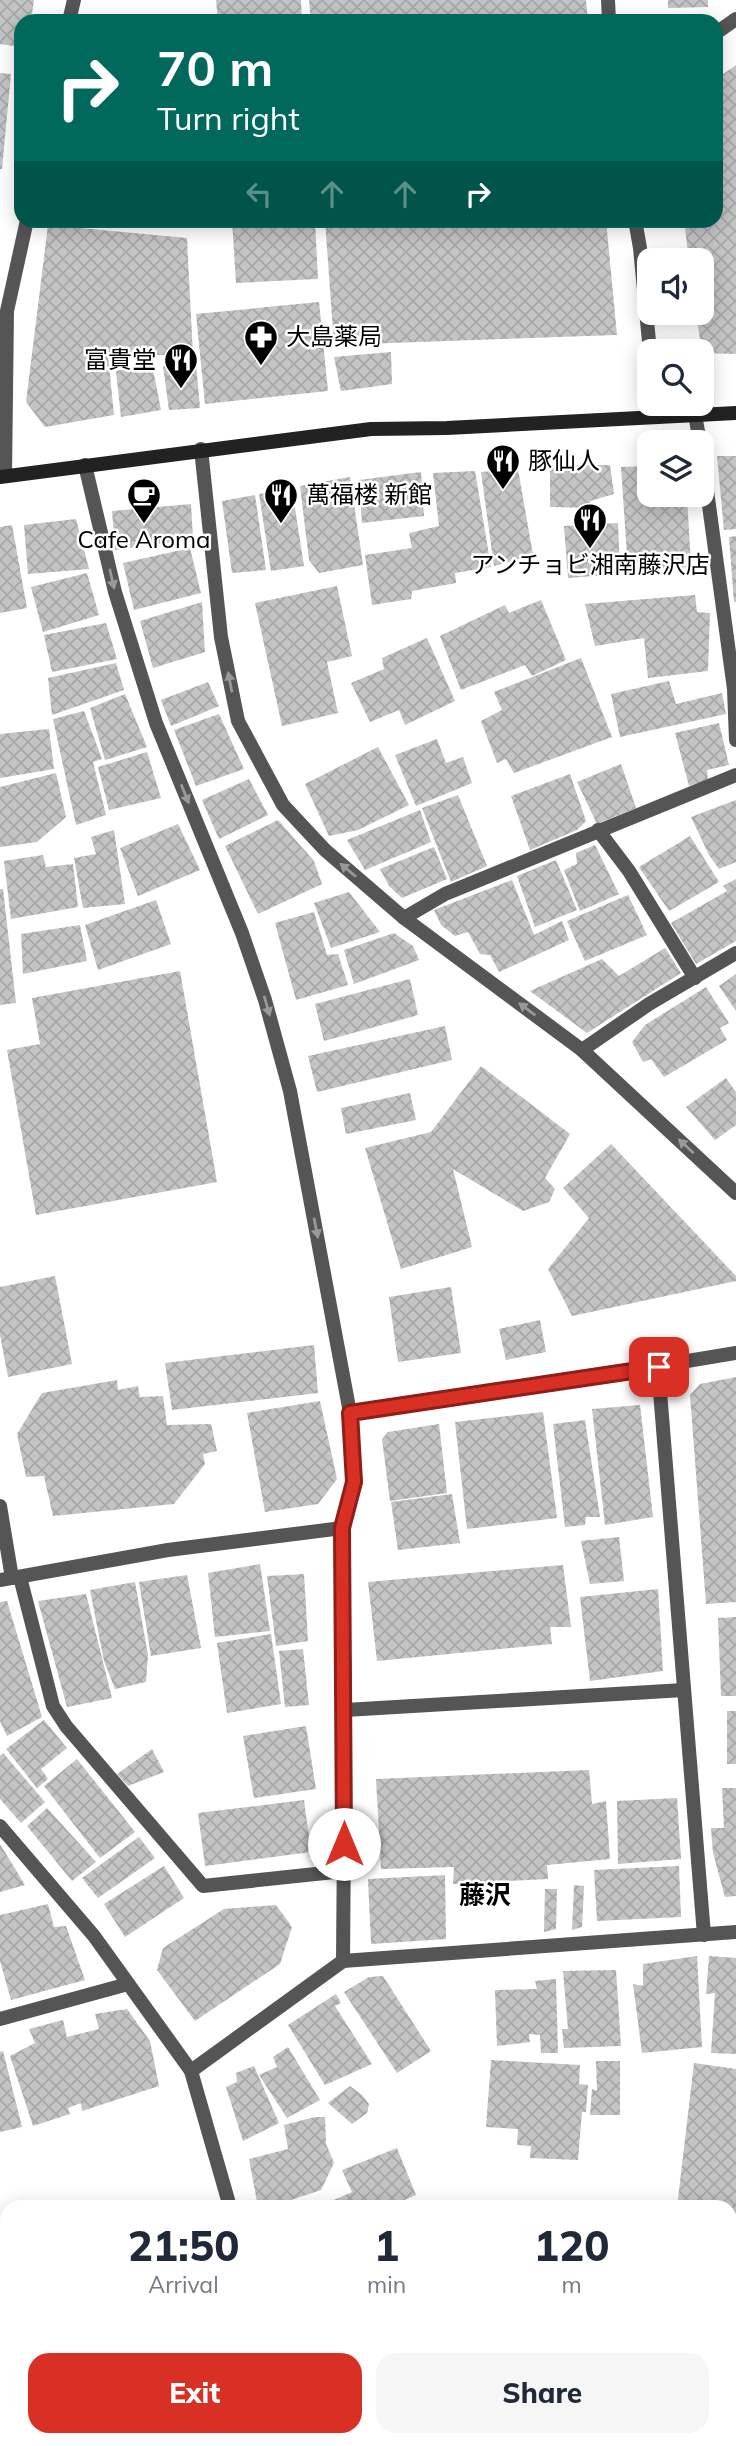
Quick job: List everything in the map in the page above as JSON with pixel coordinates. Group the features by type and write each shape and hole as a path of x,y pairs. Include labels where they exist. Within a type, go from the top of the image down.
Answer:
{"street":[{"path":"25,228 8,311 2,476 371,429 447,428 637,413"},
{"path":"636,228 649,339"},
{"path":"714,414 736,413"},
{"path":"201,449 221,637 238,722 283,805 325,850 404,918 582,1050 736,1193"},
{"path":"85,465 115,592 156,723 242,933 265,999 290,1091 350,1413 354,1482 342,1528 345,1710 343,1961"},
{"path":"710,507 734,664 736,740"},
{"path":"404,918 445,894 736,775"},
{"path":"598,830 629,871 695,978"},
{"path":"582,1050 649,1004 736,953"},
{"path":"350,1413 736,1353"},
{"path":"659,1367 705,1935"},
{"path":"0,1506 11,1578 53,1706 66,1726 203,1886 344,1871"},
{"path":"11,1578 168,1550 342,1528"},
{"path":"345,1710 684,1690"},
{"path":"0,1826 93,1936 191,2071 228,2200"},
{"path":"191,2071 343,1961 736,1932"},
{"path":"0,2019 128,1984"}],"building":[{"path":"0,0 34,0 32,14 14,14 14,46 0,44"},
{"path":"216,0 301,0 302,14 217,14"},
{"path":"309,0 586,0 587,14 310,14"},
{"path":"668,0 708,0 708,7 668,8"},
{"path":"736,65 736,354 714,353 714,339 700,339 698,325 714,325 714,248 687,248 685,228 723,228 723,74"},
{"path":"0,73 11,74 2,169 0,169"},
{"path":"48,228 80,228 187,238 193,355 108,355 114,415 45,427 26,402"},
{"path":"233,228 315,228 318,279 236,283"},
{"path":"326,228 607,228 617,335 334,345"},
{"path":"319,302 328,391 205,404 196,314"},
{"path":"391,352 392,384 341,391 334,357"},
{"path":"196,363 200,408 169,410 163,366"},
{"path":"152,364 161,410 121,417 116,371"},
{"path":"717,456 736,456 736,529 724,530"},
{"path":"550,465 610,465 614,494 590,501 589,508 550,507"},
{"path":"637,466 637,507 688,507 691,567 628,571 621,467"},
{"path":"518,469 533,555 494,566 481,472"},
{"path":"475,471 491,567 455,573 456,583 412,591 411,599 372,605 365,555 412,548 409,533 439,526 433,473"},
{"path":"421,472 424,516 362,523 359,480"},
{"path":"350,477 363,565 319,573 309,560 300,486"},
{"path":"292,489 304,566 271,571 259,494"},
{"path":"255,495 266,570 232,573 222,501"},
{"path":"191,504 193,539 115,550 112,511"},
{"path":"76,519 89,569 28,574 24,525"},
{"path":"618,523 620,574 568,578 564,526"},
{"path":"12,525 27,608 0,613 0,527"},
{"path":"736,536 736,602 734,602 729,537"},
{"path":"190,548 201,593 134,610 123,563"},
{"path":"87,573 99,615 43,632 31,587"},
{"path":"337,586 352,656 327,662 338,713 282,726 255,603"},
{"path":"695,595 697,612 710,613 708,671 648,678 644,638 595,646 585,604"},
{"path":"541,600 566,660 532,676 525,665 461,690 440,636 505,605 509,613"},
{"path":"202,602 205,652 153,668 140,621"},
{"path":"106,623 117,659 52,672 44,635"},
{"path":"427,638 455,701 405,725 399,710 370,722 351,683 384,669 382,658"},
{"path":"581,658 612,737 514,773 506,759 497,763 481,721 502,710 494,692"},
{"path":"116,663 124,690 52,715 48,678"},
{"path":"669,681 676,704 722,693 726,714 620,737 611,694"},
{"path":"208,682 219,706 171,726 161,700"},
{"path":"125,694 147,747 105,760 90,708"},
{"path":"84,711 102,759 93,762 106,815 76,825 53,719"},
{"path":"219,714 244,769 196,786 174,730"},
{"path":"719,723 729,765 707,770 708,780 689,786 675,733"},
{"path":"49,729 54,769 0,778 0,734"},
{"path":"437,739 446,763 463,757 472,783 416,806 395,755"},
{"path":"378,747 409,805 358,830 329,836 305,784"},
{"path":"147,752 161,798 109,810 98,767"},
{"path":"621,764 636,808 597,824 577,782"},
{"path":"56,773 66,817 37,842 0,847 0,787"},
{"path":"570,774 586,821 577,830 530,850 511,796"},
{"path":"249,779 268,815 219,839 202,800"},
{"path":"458,795 487,866 451,882 422,808"},
{"path":"736,800 736,862 719,869 709,855 691,817"},
{"path":"420,810 431,842 365,870 347,840"},
{"path":"278,820 314,861 322,884 258,914 225,846"},
{"path":"178,824 200,870 138,896 120,848"},
{"path":"114,830 125,904 83,908 74,858 96,854 91,837"},
{"path":"690,836 719,882 669,911 639,867"},
{"path":"595,845 619,894 580,911 564,870 577,864 576,853"},
{"path":"434,847 447,879 402,898 389,886 380,869"},
{"path":"43,855 46,867 73,864 78,907 11,919 4,861"},
{"path":"556,860 577,910 535,927 517,876"},
{"path":"736,879 736,941 696,964 671,923 727,891 723,886"},
{"path":"512,880 534,935 562,921 569,940 499,972 490,955 480,954 468,932 455,936 441,925 434,910"},
{"path":"0,889 3,889 16,1003 0,1005"},
{"path":"349,892 380,932 331,948 314,903"},
{"path":"628,895 647,935 585,961 567,921"},
{"path":"156,900 171,944 98,970 85,925"},
{"path":"314,912 327,955 338,954 348,985 296,1000 275,923"},
{"path":"80,925 87,961 23,974 21,934"},
{"path":"394,933 413,946 419,960 354,984 344,950"},
{"path":"665,948 681,973 587,1033 530,991 602,959 619,976"},
{"path":"180,971 217,1182 36,1215 7,1050 40,1044 32,998"},
{"path":"736,974 736,1011 719,986"},
{"path":"410,979 418,1015 324,1041 315,1004"},
{"path":"706,987 729,1023 720,1028 727,1040 664,1077 651,1059 643,1062 632,1042 645,1025"},
{"path":"445,1026 452,1060 317,1092 308,1056"},
{"path":"481,1066 570,1134 545,1178 555,1189 549,1202 523,1211 453,1169 472,1247 401,1269 365,1148 431,1132"},
{"path":"726,1078 736,1092 736,1125 715,1140 686,1107"},
{"path":"410,1093 416,1120 346,1134 341,1108"},
{"path":"611,1144 736,1276 736,1281 572,1316 548,1269 589,1218 563,1188"},
{"path":"55,1276 72,1364 8,1377 0,1335 0,1287"},
{"path":"451,1287 461,1353 398,1362 389,1297"},
{"path":"540,1320 546,1352 506,1360 499,1329"},
{"path":"314,1345 318,1393 172,1410 165,1363"},
{"path":"736,1377 736,1602 706,1604 690,1395 700,1384"},
{"path":"117,1380 118,1390 138,1386 140,1397 163,1396 167,1425 211,1424 217,1451 203,1454 205,1464 174,1504 53,1516 44,1476 26,1477 17,1434 42,1393"},
{"path":"320,1401 337,1479 318,1504 265,1512 247,1413"},
{"path":"640,1405 653,1517 605,1525 592,1409"},
{"path":"543,1412 557,1518 467,1529 455,1422"},
{"path":"585,1420 600,1517 586,1517 585,1525 565,1527 553,1424"},
{"path":"439,1424 447,1493 390,1501 382,1439 388,1432"},
{"path":"452,1494 460,1543 398,1550 391,1502"},
{"path":"619,1537 624,1581 590,1584 581,1541"},
{"path":"260,1564 270,1631 215,1637 208,1573"},
{"path":"563,1565 571,1627 550,1627 552,1644 377,1661 368,1582"},
{"path":"304,1574 308,1641 276,1646 267,1576"},
{"path":"187,1575 201,1648 151,1656 139,1582"},
{"path":"135,1582 148,1655 146,1682 115,1689 104,1661 90,1590"},
{"path":"658,1589 663,1671 590,1681 580,1597"},
{"path":"86,1594 112,1698 67,1707 38,1601"},
{"path":"7,1601 42,1717 7,1736 0,1721 0,1602"},
{"path":"736,1617 736,1696 721,1696 718,1618"},
{"path":"271,1634 281,1704 227,1713 217,1643"},
{"path":"303,1649 309,1705 285,1707 279,1651"},
{"path":"727,1711 736,1711 736,1764 727,1764"},
{"path":"44,1720 67,1748 41,1769 48,1779 37,1788 6,1749"},
{"path":"306,1726 316,1789 254,1798 243,1736"},
{"path":"152,1749 164,1772 128,1786 117,1774"},
{"path":"3,1753 45,1802 21,1823 0,1799 0,1756"},
{"path":"77,1759 135,1832 100,1858 44,1786"},
{"path":"589,1770 592,1804 606,1801 610,1859 547,1865 548,1879 453,1884 454,1867 381,1869 376,1779"},
{"path":"722,1788 736,1788 736,1896 725,1897 713,1853 711,1828 724,1828"},
{"path":"677,1798 681,1859 618,1864 617,1801"},
{"path":"304,1800 311,1852 205,1866 198,1813"},
{"path":"47,1808 96,1862 72,1881 27,1826"},
{"path":"139,1837 155,1858 98,1898 82,1878"},
{"path":"0,1844 25,1885 0,1892"},
{"path":"164,1866 184,1898 125,1937 104,1904"},
{"path":"679,1866 681,1917 597,1921 594,1870"},
{"path":"445,1875 446,1939 371,1944 368,1879"},
{"path":"574,1885 584,1886 582,1927 572,1930"},
{"path":"545,1889 557,1889 556,1929 544,1932"},
{"path":"48,1904 54,1927 66,1926 85,1980 11,2000 0,1961 0,1915"},
{"path":"276,1905 292,1927 280,1964 195,2021 157,1970 163,1948 224,1909"},
{"path":"697,1956 702,2047 642,2053 633,1984 643,1986 643,1964"},
{"path":"709,1956 736,1958 736,2054 711,2053 715,1993 706,1994"},
{"path":"616,1970 621,2046 564,2048 562,2029 568,2029 563,1971"},
{"path":"383,1976 431,2051 397,2073 344,1992 369,1977"},
{"path":"556,1979 558,2053 541,2053 540,2035 529,2034 530,2042 497,2046 495,1990 537,1989 535,1981"},
{"path":"336,1994 341,2003 335,2006 372,2064 325,2085 288,2025"},
{"path":"127,2009 150,2041 159,2086 82,2111 81,2103 68,2108 70,2114 33,2126 10,2056 35,2043 29,2029 63,2020 67,2037 99,2029 95,2014"},
{"path":"288,2047 320,2100 287,2118 259,2075 277,2067 273,2057"},
{"path":"3,2051 22,2127 0,2132 0,2052"},
{"path":"491,2060 580,2065 579,2084 588,2085 586,2112 582,2112 578,2160 530,2158 531,2146 517,2145 518,2129 486,2127"},
{"path":"596,2061 620,2061 620,2115 590,2115 592,2089 597,2091"},
{"path":"694,2063 736,2069 736,2200 678,2200"},
{"path":"254,2066 279,2123 243,2141 226,2087 237,2082 236,2073"},
{"path":"350,2086 369,2104 367,2113 352,2124 328,2103"},
{"path":"325,2117 326,2144 334,2163 321,2190 291,2200 257,2200 249,2159 288,2149 284,2125"},
{"path":"397,2148 416,2195 404,2200 334,2200 352,2192 342,2170"}],"place":[{"name":"大島薬局","path":"261,367"},
{"name":"富貴堂","path":"181,390"},
{"name":"豚仙人","path":"503,491"},
{"name":"Cafe Aroma","path":"144,525"},
{"name":"萬福楼 新館","path":"281,525"},
{"name":"アンチョビ湘南藤沢店","path":"590,550"}],"district":[{"name":"藤沢","path":"485,1895"}],"route":[{"path":"344,1844 342,1528 354,1482 350,1413 659,1367"}]}
